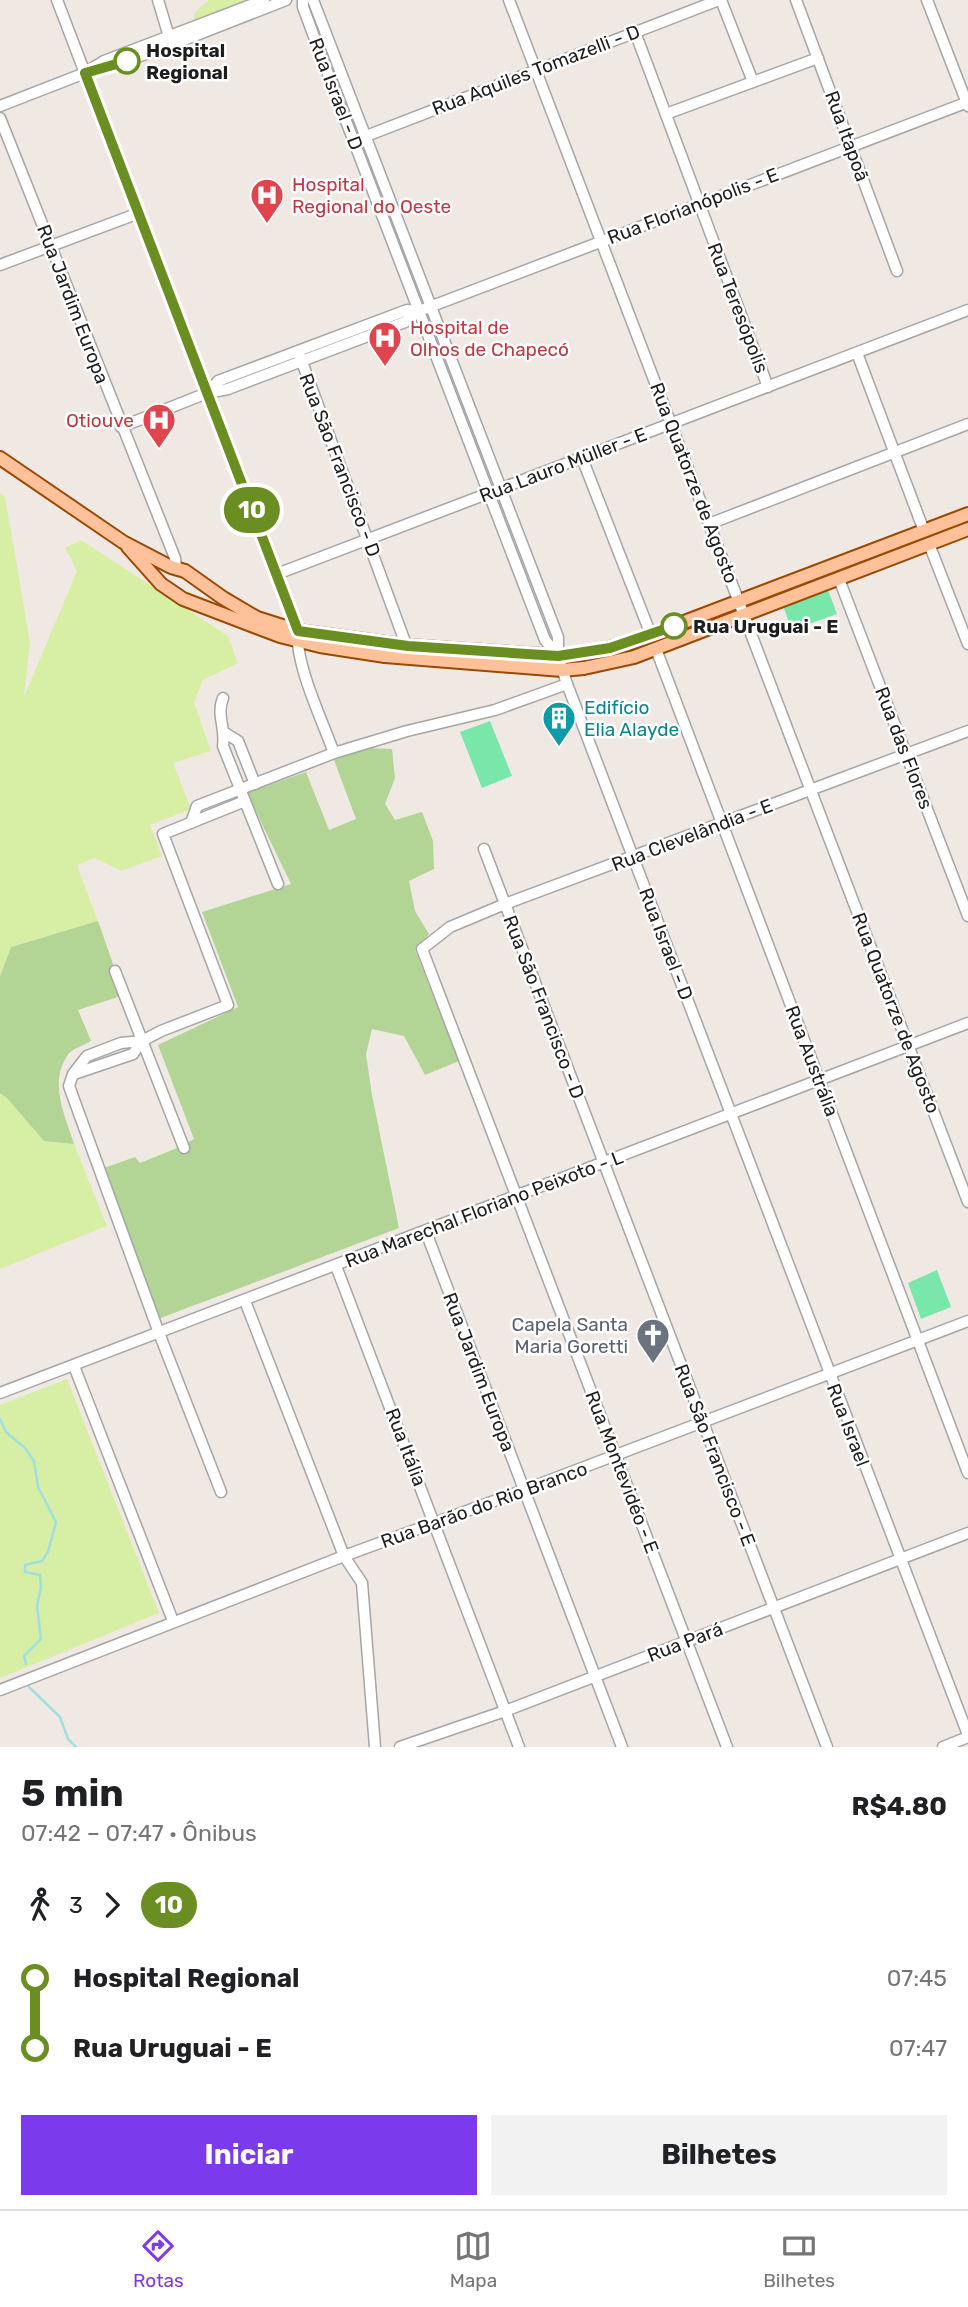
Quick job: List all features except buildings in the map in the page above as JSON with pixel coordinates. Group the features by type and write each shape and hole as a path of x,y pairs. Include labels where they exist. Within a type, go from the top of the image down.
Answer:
{"main road":[{"path":"0,458 123,542 202,583 257,618 297,636"},
{"path":"408,652 558,656 590,653 651,635 968,514"},
{"path":"123,542 157,581 183,600 297,636 562,670 611,663 656,649 968,529"},
{"path":"157,581 159,569 173,567"},
{"path":"190,601 201,598 204,590 202,583"}],"street":[{"path":"57,0 277,574 297,636 300,660 334,753"},
{"path":"158,0 170,41"},
{"path":"237,15 264,0"},
{"path":"0,106 85,73 107,68 237,15 286,0"},
{"name":"Rua Israel - D","path":"303,0 303,7 323,61 545,640 558,656"},
{"name":"Rua Israel - D","path":"313,0 558,637 558,656 567,684 731,1114"},
{"name":"Rua Quatorze de Agosto","path":"509,0 968,1202"},
{"path":"720,0 753,82"},
{"name":"Rua Aquiles Tomazelli - D","path":"354,141 720,0"},
{"name":"Rua Itapoã","path":"796,0 897,271"},
{"path":"927,0 967,103"},
{"name":"Rua Teresópolis","path":"635,32 768,387"},
{"path":"323,61 335,56"},
{"path":"666,114 818,58"},
{"name":"Rua Florianópolis - E","path":"121,427 207,393 228,390 299,356 410,320 419,311 967,103"},
{"name":"Rua Jardim Europa","path":"0,118 175,558 173,567"},
{"path":"0,265 139,213"},
{"name":"Rua Lauro Müller - E","path":"277,574 968,310"},
{"path":"857,353 924,531"},
{"name":"Rua São Francisco - D","path":"299,356 408,652"},
{"path":"709,524 968,424"},
{"path":"582,458 651,635"},
{"path":"929,544 968,644"},
{"name":"Rua das Flores","path":"839,579 968,916"},
{"name":"Rua Austrália","path":"656,649 968,1473"},
{"path":"191,823 197,806 334,753 407,730 495,710 567,684"},
{"path":"223,698 219,713 225,733 223,746 278,884"},
{"name":"Rua Clevelândia - E","path":"422,949 450,927 505,904 968,731"},
{"path":"225,733 237,741 255,784"},
{"path":"223,746 237,741"},
{"path":"221,1492 159,1333 69,1086 73,1074 87,1056 121,1043 142,1041 228,1005 163,834 245,802"},
{"name":"Rua São Francisco - D","path":"484,849 603,1164"},
{"name":"Rua Montevidéo - E","path":"422,949 727,1747"},
{"path":"115,971 184,1148"},
{"name":"Rua Marechal Floriano Peixoto - L","path":"0,1393 968,1023"},
{"name":"Rua Israel","path":"731,1114 968,1736"},
{"name":"Rua São Francisco - E","path":"603,1164 827,1747"},
{"name":"Rua Jardim Europa","path":"426,1232 622,1747"},
{"name":"Rua Itália","path":"336,1266 519,1747"},
{"path":"245,1301 344,1556 362,1583 375,1747"},
{"name":"Rua Barão do Rio Branco","path":"0,1690 173,1621 968,1321"},
{"path":"74,1366 173,1621"},
{"name":"Rua Pará","path":"400,1747 416,1744 505,1711 968,1533"},
{"path":"943,1747 968,1736"}],"green space":[{"path":"209,0 258,0 193,25 195,12"},
{"path":"0,493 5,497 30,642 24,697 77,571 65,548 81,540 228,636 238,663 203,680 194,702 211,751 173,763 191,809 150,825 162,856 121,871 95,858 77,865 98,921 11,947 0,976"},
{"path":"828,590 837,614 792,630 783,606"},
{"path":"490,721 512,776 482,788 460,732"},
{"path":"367,748 392,749 395,778 385,804 395,820 422,812 433,841 434,869 409,881 415,911 429,934 415,950 459,1061 425,1075 404,1036 372,1029 366,1054 399,1228 158,1319 104,1168 135,1157 140,1163 194,1139 158,1045 238,1007 202,912 291,884 247,793 306,772 329,830 356,819 334,760"},
{"path":"98,921 124,995 78,1010 91,1041 69,1054 59,1077 60,1100 74,1144 44,1141 0,1093 0,976 11,947"},
{"path":"0,1093 44,1141 74,1144 107,1226 0,1269"},
{"path":"937,1270 951,1307 921,1319 908,1283"},
{"path":"67,1379 159,1613 0,1678 0,1405"}],"waterway":[{"path":"0,1419 6,1432 25,1448 34,1461 38,1487 56,1522 48,1552 42,1561 25,1565 25,1572 40,1575 41,1587 37,1606 41,1639 24,1656 26,1664"},
{"path":"29,1687 60,1717 68,1739 76,1747"}],"bus line":[{"name":"10","path":"127,61 85,73 298,631 408,646 558,656 610,648 674,626"}],"place":[{"name":"Hospital Regional","path":"127,61"},
{"name":"Hospital Regional do Oeste","path":"267,225"},
{"name":"Hospital de Olhos de Chapecó","path":"385,368"},
{"name":"Otiouve","path":"159,450"},
{"name":"Rua Uruguai - E","path":"674,626"},
{"name":"Edifício Elia Alayde","path":"559,748"},
{"name":"Capela Santa Maria Goretti","path":"653,1365"}]}
